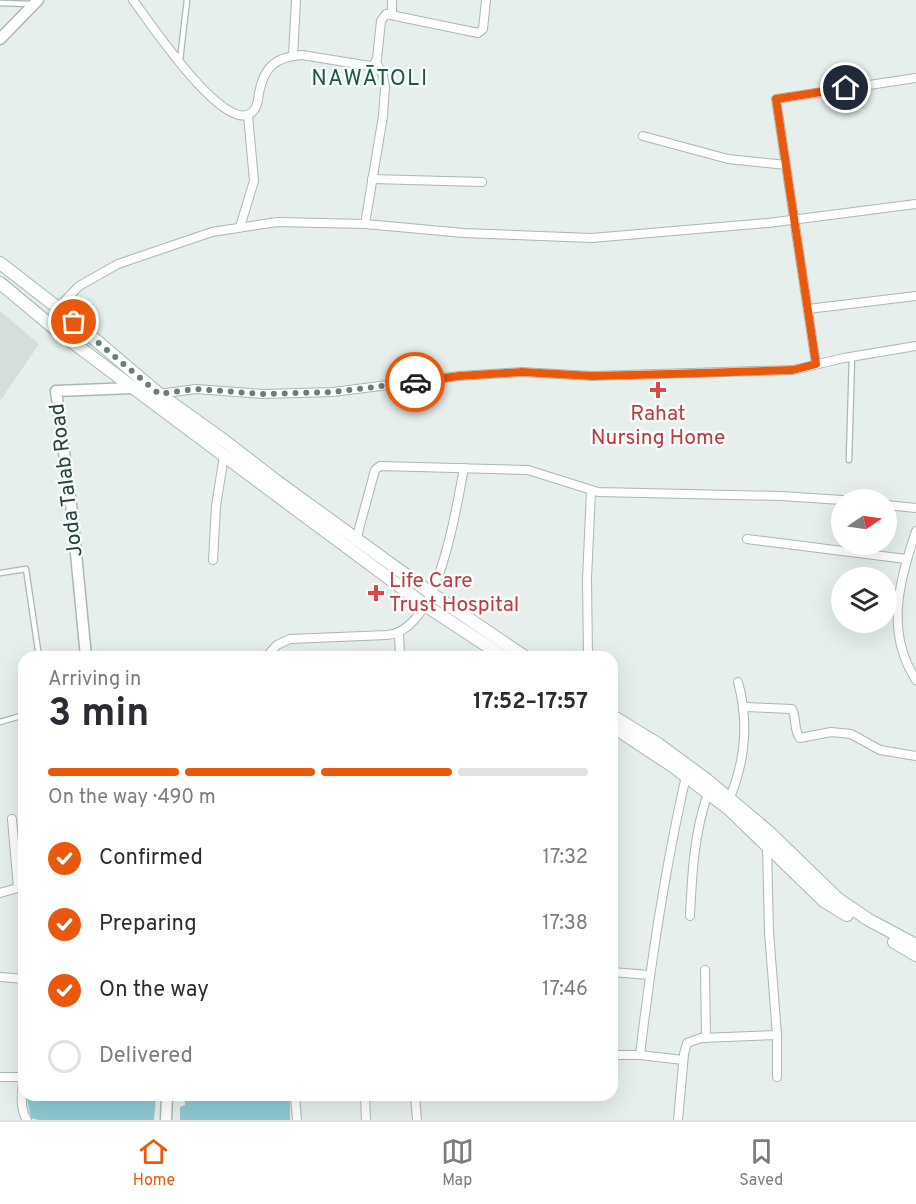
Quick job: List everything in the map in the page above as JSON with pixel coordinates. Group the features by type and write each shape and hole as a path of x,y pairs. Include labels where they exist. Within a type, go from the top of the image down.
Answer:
{"main road":[{"path":"0,263 58,308 138,385 224,456 428,600 496,651"},
{"path":"0,283 60,333 138,385 159,394 226,442 356,540 428,600 515,651"},
{"path":"618,720 692,768 770,833 838,899 869,920 916,945"},
{"path":"618,730 686,776 729,809 824,901 916,955"}],"street":[{"path":"134,0 179,62 215,101 237,115 248,115 255,109 265,71 275,62 293,56 314,56 367,66 376,62"},
{"path":"293,56 296,0"},
{"path":"392,0 392,14"},
{"path":"364,224 383,116 385,87 383,75 376,62 382,18 386,14 392,14 478,33 483,29 486,0"},
{"path":"0,39 36,2"},
{"path":"816,364 776,99 916,78"},
{"path":"240,227 254,181 248,115"},
{"path":"642,136 728,159 786,165"},
{"path":"372,179 482,182"},
{"path":"58,308 79,286 118,264 186,240 240,227 278,222 364,224 464,233 615,238 916,204"},
{"path":"808,309 916,296"},
{"path":"159,394 196,389 263,394 333,392 459,376 522,372 592,376 793,370 852,356 916,346"},
{"name":"Joda Talab Road","path":"85,651 72,512 56,391 138,385"},
{"path":"213,560 216,506 224,456"},
{"path":"356,540 375,470 378,467 528,470 552,476 591,491 831,499"},
{"path":"272,651 277,645 291,639 399,633 411,624 428,600 449,542 464,468"},
{"path":"588,651 587,579 591,491"},
{"path":"897,506 916,508"},
{"path":"916,531 901,582 897,623 902,654 916,680"},
{"path":"747,539 906,559"},
{"path":"399,633 400,651"},
{"path":"729,800 740,769 744,707 738,682"},
{"path":"744,707 792,709 796,734 800,738 831,732 851,734 880,750 916,756"},
{"path":"640,1055 649,975 673,834 686,776"},
{"path":"690,916 695,847 699,822 708,793"},
{"path":"12,819 18,876"},
{"path":"767,846 769,932 777,1035 777,1077"},
{"path":"0,893 18,888"},
{"path":"705,970 706,1038"},
{"path":"618,972 649,975"},
{"path":"0,977 18,978"},
{"path":"678,1120 683,1060 687,1043 706,1038 777,1035"},
{"path":"618,1055 683,1060"},
{"path":"0,1077 18,1076"},
{"path":"22,1101 27,1120"},
{"path":"166,1120 167,1101"},
{"path":"295,1101 297,1120"},
{"path":"365,1101 366,1120"},
{"path":"415,1101 417,1120"}],"lane":[{"path":"179,62 187,0"},
{"path":"0,3 36,2"},
{"path":"849,460 852,356"},
{"path":"0,573 26,569 38,651"},
{"path":"0,722 18,717"}],"shaded area":[{"path":"0,311 39,344 0,401"}],"water":[{"path":"27,1101 156,1101 154,1120 39,1120 31,1118"},
{"path":"185,1101 290,1101 290,1120 180,1120 180,1107 185,1105"}],"way so far":[{"path":"74,322 159,394 196,389 263,394 333,392 415,382"}],"place":[{"name":"Rahat Nursing Home","path":"658,390"},
{"name":"Life Care Trust Hospital","path":"376,593"}],"district":[{"name":"NAWĀTOLI","path":"370,79"}],"route":[{"path":"415,382 459,376 522,372 592,376 669,374 793,370 816,364 776,99 846,88"}]}
